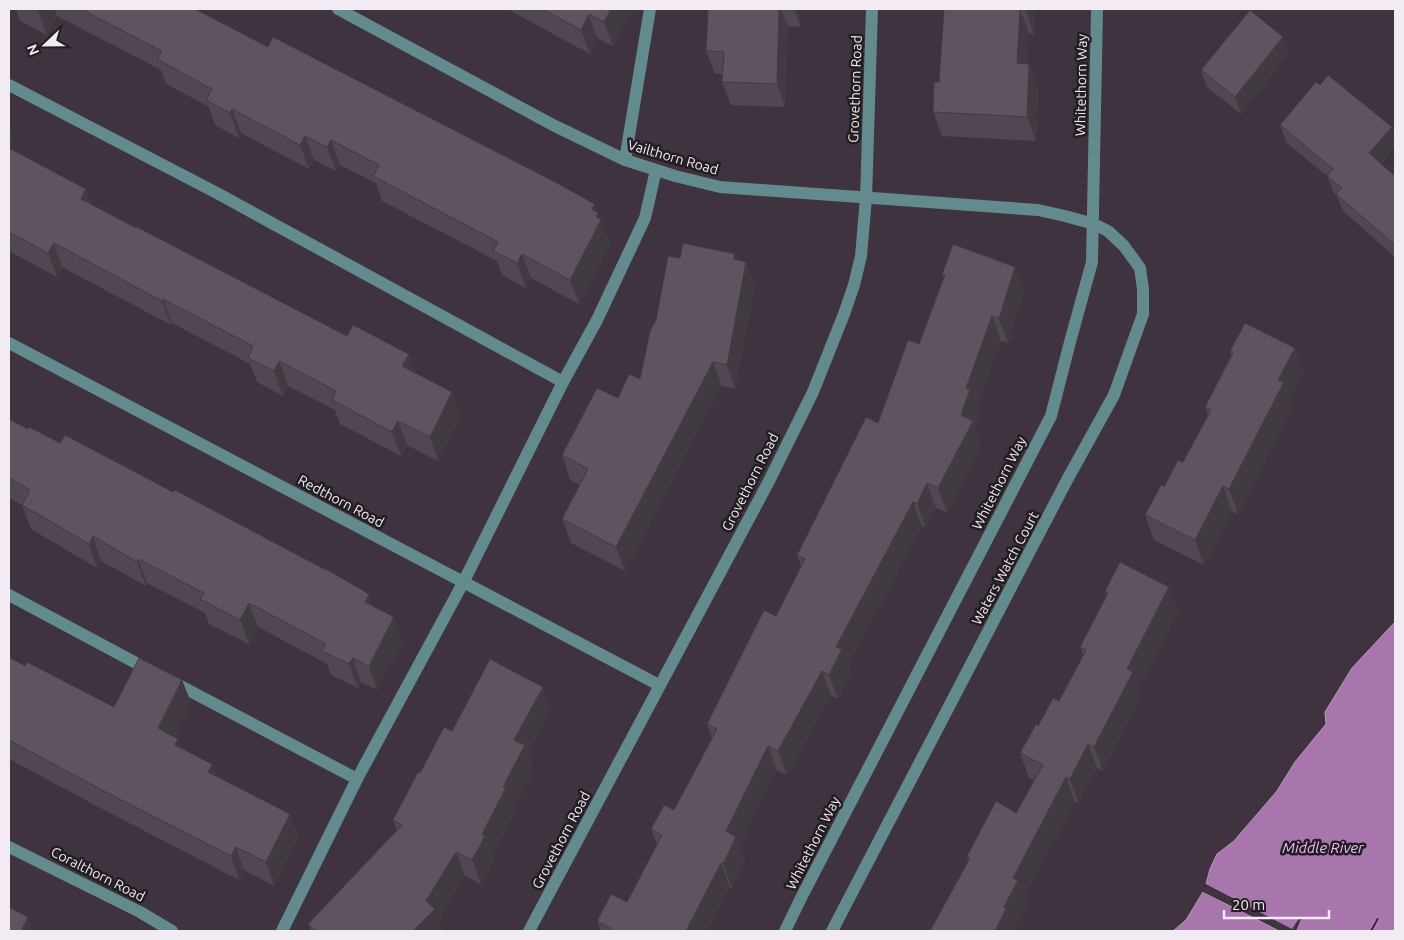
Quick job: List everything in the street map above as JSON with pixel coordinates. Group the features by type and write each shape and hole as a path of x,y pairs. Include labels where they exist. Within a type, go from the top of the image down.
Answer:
{"street":[{"name":"Vailthorn Road","path":"338,9 553,125 625,160 675,176 720,187 1038,210 1094,224"},
{"path":"625,160 650,9"},
{"name":"Grovethorn Road","path":"529,931 764,489 813,392 854,285 860,256 866,198 872,9"},
{"name":"Whitethorn Way","path":"785,931 1051,416 1092,262 1097,9"},
{"path":"9,85 215,192 563,382"},
{"path":"282,931 357,780 463,582 563,382 597,320 645,218 656,170"},
{"name":"Waters Watch Court","path":"832,931 1114,395 1124,369 1143,314 1143,289 1140,268 1124,246 1108,231 1094,224"},
{"name":"Redthorn Road","path":"9,342 659,685"},
{"path":"9,596 357,780"},
{"name":"Coralthorn Road","path":"9,847 140,912 172,931"}],"water":[{"name":"Middle River","path":"1395,622 1395,931 1373,931 1380,918 1377,917 1369,931 1296,931 1302,918 1300,917 1293,930 1206,884 1210,869 1217,854 1234,841 1277,791 1295,762 1326,724 1325,712 1352,668"},
{"path":"1203,892 1279,931 1173,931 1186,920"}],"pier":[{"path":"1206,884 1292,929 1300,917 1302,917 1296,931 1290,931 1205,887"},
{"path":"1204,889 1281,929 1282,931 1203,892"}],"building":[{"path":"81,9 195,9 268,47 273,37 595,204 592,209 598,213 596,217 601,220 570,280 522,254 517,263 493,251 498,242 373,176 379,165 331,140 327,147 305,136 300,145 232,109 230,113 206,100 212,89 157,59 162,51"},
{"path":"543,9 611,9 604,22 589,14 581,30"},
{"path":"708,9 779,9 777,84 722,82 724,52 706,51"},
{"path":"944,9 1020,9 1017,63 1029,64 1027,117 933,112 934,82 939,82"},
{"path":"1250,10 1283,37 1235,97 1201,70"},
{"path":"1328,75 1392,127 1369,153 1395,176 1395,245 1336,194 1342,188 1327,176 1333,169 1280,125 1316,82 1320,85"},
{"path":"9,148 86,189 81,199 136,228 347,336 353,325 409,354 402,366 452,392 430,437 398,421 392,432 332,400 336,391 279,361 274,371 248,358 253,346 163,299 162,301 54,243 48,253 9,232"},
{"path":"683,243 735,254 734,259 746,262 727,365 713,362 616,547 562,519 588,469 562,455 597,388 618,398 629,374 640,379 650,331 656,320 668,256 680,258"},
{"path":"953,244 1015,267 999,319 992,316 966,388 970,390 961,415 973,421 938,488 927,483 917,504 913,502 836,647 842,649 829,675 822,671 778,751 768,746 726,831 736,837 686,931 610,931 611,928 597,921 611,894 627,902 662,835 651,829 664,805 674,810 717,729 707,724 764,610 776,616 805,559 797,555 866,417 878,423 908,340 919,344 945,275 942,274"},
{"path":"1245,323 1295,348 1278,380 1284,382 1229,489 1223,486 1195,540 1145,515 1161,485 1164,487 1178,460 1183,462 1211,410 1205,407 1233,353 1230,351"},
{"path":"9,419 60,443 65,435 173,492 175,490 326,569 369,594 365,602 394,617 369,666 353,658 349,664 322,651 326,644 249,603 240,620 200,599 204,593 138,559 137,562 93,536 89,544 22,505 30,490 9,478"},
{"path":"1120,562 1169,587 1127,669 1133,672 1094,747 1088,744 1070,779 1066,777 1013,878 1018,880 1004,907 1006,909 995,931 930,931 970,858 967,856 996,801 1016,813 1043,765 1020,753 1036,724 1038,726 1053,698 1059,701 1086,650 1080,647 1108,593 1105,591"},
{"path":"9,657 25,666 27,662 114,707 139,658 182,680 158,728 178,739 175,745 212,764 208,772 290,814 266,862 236,847 231,856 9,740"},
{"path":"490,659 543,687 514,740 525,745 503,787 506,788 482,834 485,836 472,860 456,852 426,901 435,909 413,931 317,931 308,924 402,825 393,820 418,772 420,773 444,727 452,731"},
{"path":"9,907 28,917 22,929 26,931 9,931"}]}
